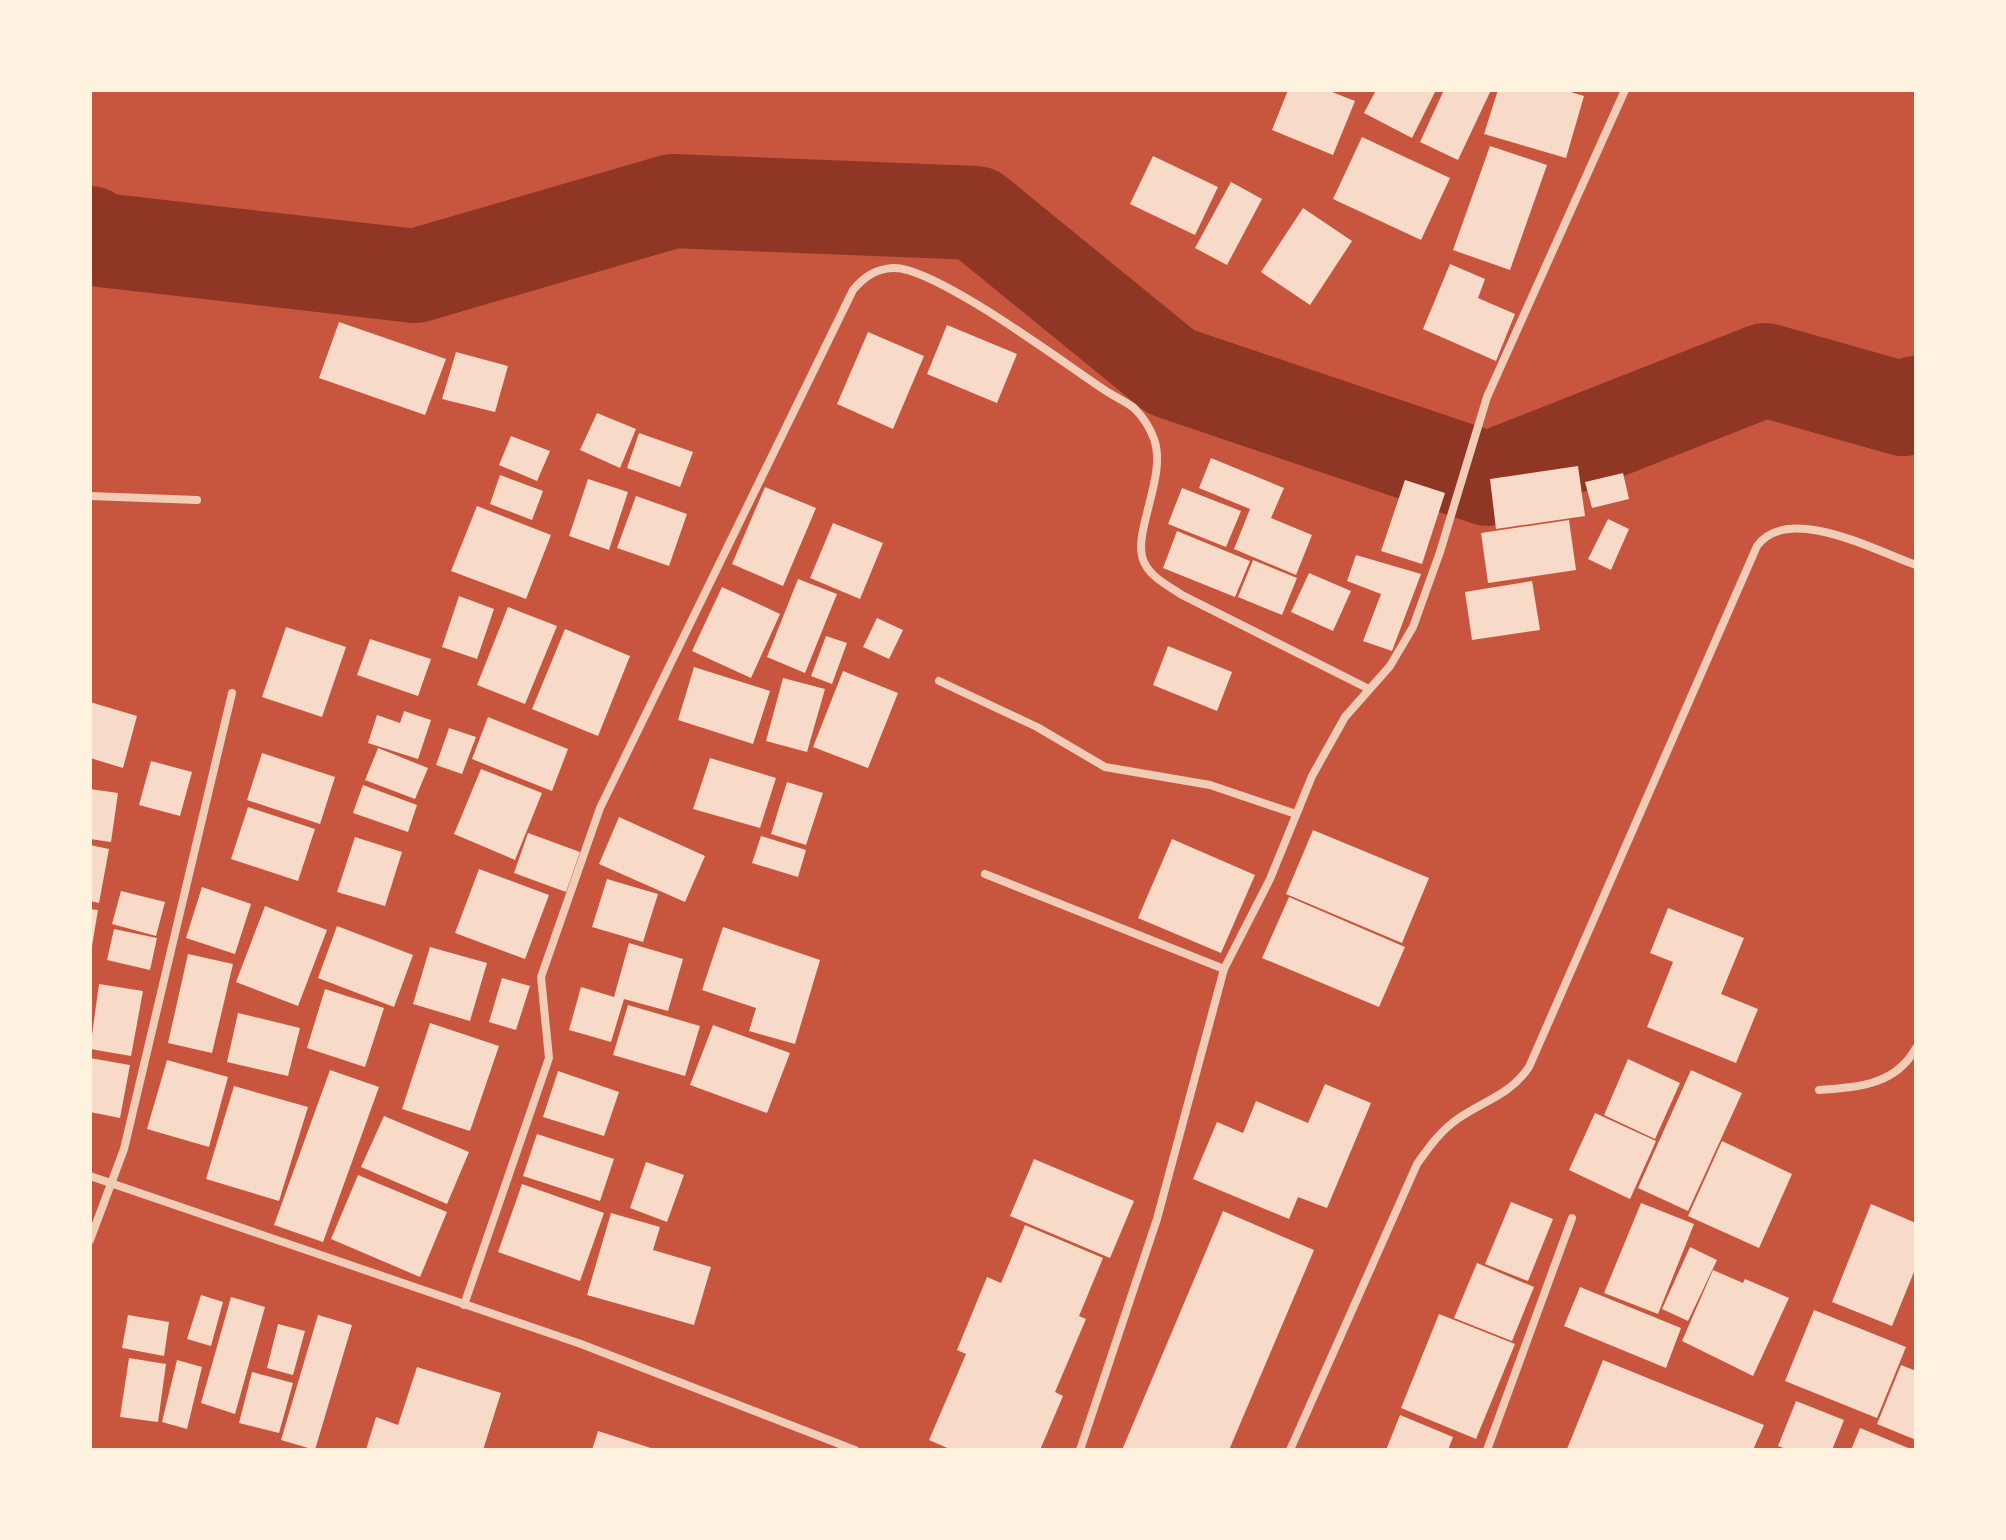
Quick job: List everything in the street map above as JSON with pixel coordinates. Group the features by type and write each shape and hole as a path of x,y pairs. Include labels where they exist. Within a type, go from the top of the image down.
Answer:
{"street":[{"path":"1080,1450 1157,1219 1224,969 1270,879 1312,776 1345,717 1390,666 1413,627 1487,397 1625,90"},
{"path":"464,1305 549,1058 541,977 600,808 853,290 865,275 894,268 925,275 1051,352 1134,408 1155,440 1157,460 1153,501 1141,548 1145,565 1153,575 1182,595 1369,689"},
{"path":"90,496 197,500"},
{"path":"1290,1450 1417,1164 1438,1135 1460,1117 1501,1097 1517,1084 1529,1067 1757,546 1770,533 1782,528 1808,527 1916,565"},
{"path":"939,681 1037,727 1105,767 1210,785 1296,814"},
{"path":"90,1240 113,1184 232,693"},
{"path":"985,874 1224,969"},
{"path":"1819,1090 1860,1087 1886,1080 1916,1048"},
{"path":"90,1176 581,1344 855,1450"},
{"path":"1487,1450 1572,1218"}],"building":[{"path":"1288,90 1327,90 1355,101 1333,155 1272,130"},
{"path":"1376,90 1436,90 1412,138 1364,113"},
{"path":"1444,90 1491,90 1458,160 1420,142"},
{"path":"1498,90 1564,90 1584,96 1566,158 1484,134"},
{"path":"1362,137 1450,178 1421,240 1333,199"},
{"path":"1490,146 1547,165 1510,270 1453,250"},
{"path":"1153,156 1218,187 1195,235 1130,204"},
{"path":"1231,182 1262,199 1227,265 1195,248"},
{"path":"1303,208 1352,241 1310,305 1261,272"},
{"path":"1450,264 1485,279 1478,298 1515,314 1496,361 1423,329"},
{"path":"339,322 446,359 425,415 319,378"},
{"path":"947,325 1017,354 997,403 927,374"},
{"path":"868,332 924,356 893,429 837,404"},
{"path":"456,352 508,366 495,412 442,399"},
{"path":"597,413 636,429 620,468 580,450"},
{"path":"639,433 693,452 680,487 627,468"},
{"path":"511,436 550,451 537,481 499,465"},
{"path":"1211,458 1284,488 1271,518 1312,535 1296,575 1234,549 1250,509 1199,488"},
{"path":"1578,466 1585,516 1496,529 1490,479"},
{"path":"1623,473 1629,499 1592,508 1585,482"},
{"path":"500,475 543,491 532,520 490,504"},
{"path":"588,479 628,492 609,550 569,536"},
{"path":"1405,480 1445,493 1422,564 1381,551"},
{"path":"765,487 816,508 783,586 732,564"},
{"path":"1182,488 1241,511 1226,547 1168,524"},
{"path":"636,496 687,514 669,566 617,548"},
{"path":"477,506 551,535 526,599 451,571"},
{"path":"1608,519 1629,529 1611,570 1588,559"},
{"path":"1569,520 1576,570 1488,583 1481,533"},
{"path":"833,523 883,543 860,599 810,578"},
{"path":"1177,531 1250,561 1235,597 1163,568"},
{"path":"1356,555 1421,574 1392,651 1363,641 1381,594 1347,581"},
{"path":"1253,560 1297,578 1282,615 1238,597"},
{"path":"1309,573 1351,591 1333,631 1291,612"},
{"path":"798,579 837,594 805,673 767,657"},
{"path":"1532,581 1540,630 1472,640 1465,592"},
{"path":"722,587 780,614 751,678 692,651"},
{"path":"459,596 494,609 477,659 442,647"},
{"path":"508,607 557,626 525,704 477,685"},
{"path":"877,618 903,630 889,659 863,647"},
{"path":"286,627 346,647 322,717 262,697"},
{"path":"565,629 630,656 598,736 532,709"},
{"path":"826,636 847,643 832,684 811,676"},
{"path":"370,639 431,659 418,696 357,675"},
{"path":"1168,646 1232,672 1217,711 1153,685"},
{"path":"694,667 770,691 753,744 678,720"},
{"path":"843,671 898,693 868,768 813,747"},
{"path":"783,678 825,689 807,752 766,741"},
{"path":"90,702 137,716 123,768 90,758"},
{"path":"404,711 431,720 418,759 368,743 377,715 400,723"},
{"path":"488,717 568,749 552,791 472,759"},
{"path":"449,728 476,737 462,774 436,765"},
{"path":"378,748 428,768 415,799 365,780"},
{"path":"262,753 335,777 320,824 247,800"},
{"path":"710,758 776,778 760,828 693,809"},
{"path":"151,761 192,772 180,816 139,805"},
{"path":"481,769 542,793 515,860 454,834"},
{"path":"787,782 823,793 806,845 771,834"},
{"path":"363,785 417,805 408,832 353,813"},
{"path":"90,789 118,793 111,842 90,839"},
{"path":"248,807 315,829 298,881 231,859"},
{"path":"619,817 705,856 685,902 599,864"},
{"path":"1313,830 1429,878 1402,943 1286,894"},
{"path":"528,833 580,852 566,892 514,873"},
{"path":"761,836 806,850 798,877 752,863"},
{"path":"355,837 402,852 385,906 337,892"},
{"path":"1172,839 1255,875 1221,953 1138,918"},
{"path":"90,845 109,849 99,903 90,901"},
{"path":"479,869 549,895 525,959 455,933"},
{"path":"607,879 658,894 643,942 592,927"},
{"path":"202,887 251,904 235,954 186,938"},
{"path":"121,891 165,902 156,936 112,924"},
{"path":"1289,897 1405,947 1379,1007 1262,958"},
{"path":"265,906 327,930 298,1006 236,982"},
{"path":"1668,908 1744,938 1721,994 1758,1009 1736,1063 1647,1027 1673,962 1650,953"},
{"path":"90,909 98,910 92,946 90,946"},
{"path":"337,926 413,955 394,1007 318,978"},
{"path":"723,927 820,960 795,1044 749,1031 756,1008 702,990"},
{"path":"114,929 157,938 150,970 107,960"},
{"path":"629,943 683,959 668,1011 624,999 611,1042 569,1030 581,987 614,997"},
{"path":"430,947 487,963 470,1021 413,1004"},
{"path":"188,954 233,964 212,1053 168,1043"},
{"path":"502,978 530,986 516,1030 489,1022"},
{"path":"99,984 143,991 131,1056 90,1049"},
{"path":"325,989 384,1008 365,1067 307,1048"},
{"path":"628,1005 700,1026 685,1076 613,1055"},
{"path":"238,1013 300,1028 288,1076 227,1062"},
{"path":"430,1023 499,1046 470,1131 402,1109"},
{"path":"713,1025 790,1053 767,1113 690,1085"},
{"path":"90,1058 130,1065 120,1118 90,1112"},
{"path":"1628,1059 1680,1083 1655,1139 1604,1115"},
{"path":"167,1060 228,1077 209,1147 147,1129"},
{"path":"330,1070 379,1087 323,1242 274,1225"},
{"path":"1691,1070 1742,1093 1688,1211 1638,1188"},
{"path":"558,1071 619,1092 604,1136 543,1117"},
{"path":"1325,1084 1371,1103 1327,1208 1298,1197 1289,1219 1193,1179 1217,1122 1243,1133 1256,1101 1308,1123"},
{"path":"234,1086 308,1107 279,1201 206,1179"},
{"path":"1595,1113 1656,1141 1630,1199 1569,1170"},
{"path":"384,1116 469,1152 447,1204 361,1167"},
{"path":"537,1134 614,1159 600,1201 523,1176"},
{"path":"1722,1141 1792,1174 1759,1248 1688,1216"},
{"path":"1034,1159 1134,1201 1110,1258 1010,1216"},
{"path":"646,1162 684,1175 667,1222 630,1208"},
{"path":"358,1175 447,1212 420,1277 331,1239"},
{"path":"522,1184 604,1213 580,1281 498,1252"},
{"path":"1511,1202 1553,1219 1528,1281 1485,1264"},
{"path":"1641,1203 1694,1224 1658,1314 1604,1293"},
{"path":"1871,1204 1916,1223 1916,1267 1892,1326 1832,1302"},
{"path":"1223,1211 1314,1250 1229,1450 1122,1450"},
{"path":"611,1213 660,1227 653,1250 711,1267 694,1325 587,1295"},
{"path":"1025,1225 1103,1258 1079,1316 1086,1319 1055,1392 1063,1396 1040,1450 952,1450 929,1440 966,1354 957,1350 987,1277 1001,1283"},
{"path":"1690,1247 1717,1260 1688,1321 1662,1309"},
{"path":"1477,1263 1534,1287 1512,1341 1454,1318"},
{"path":"1713,1270 1743,1283 1745,1279 1789,1298 1753,1376 1682,1341"},
{"path":"1580,1287 1681,1328 1666,1368 1564,1326"},
{"path":"201,1295 223,1302 211,1346 187,1339"},
{"path":"231,1297 265,1307 235,1414 201,1403"},
{"path":"1814,1310 1906,1347 1877,1418 1785,1381"},
{"path":"1439,1314 1515,1344 1476,1439 1401,1408"},
{"path":"128,1315 169,1322 164,1356 122,1348"},
{"path":"318,1315 352,1325 315,1450 281,1440"},
{"path":"278,1324 305,1331 293,1375 267,1368"},
{"path":"129,1358 166,1364 158,1422 120,1417"},
{"path":"177,1360 202,1367 187,1429 162,1422"},
{"path":"1603,1360 1764,1425 1753,1450 1567,1449"},
{"path":"1901,1365 1916,1371 1916,1440 1877,1424"},
{"path":"417,1367 501,1393 483,1450 366,1450 376,1417 398,1425"},
{"path":"252,1372 293,1383 279,1433 239,1423"},
{"path":"1796,1401 1844,1420 1832,1450 1789,1450 1778,1446"},
{"path":"1400,1415 1453,1437 1448,1450 1386,1450"},
{"path":"1860,1428 1913,1450 1851,1450"},
{"path":"598,1431 654,1449 654,1450 592,1450"}],"waterway":[{"path":"90,233 101,240 415,276 673,201 976,213 1171,372 1488,479 1765,370 1903,409 1916,403"}]}
